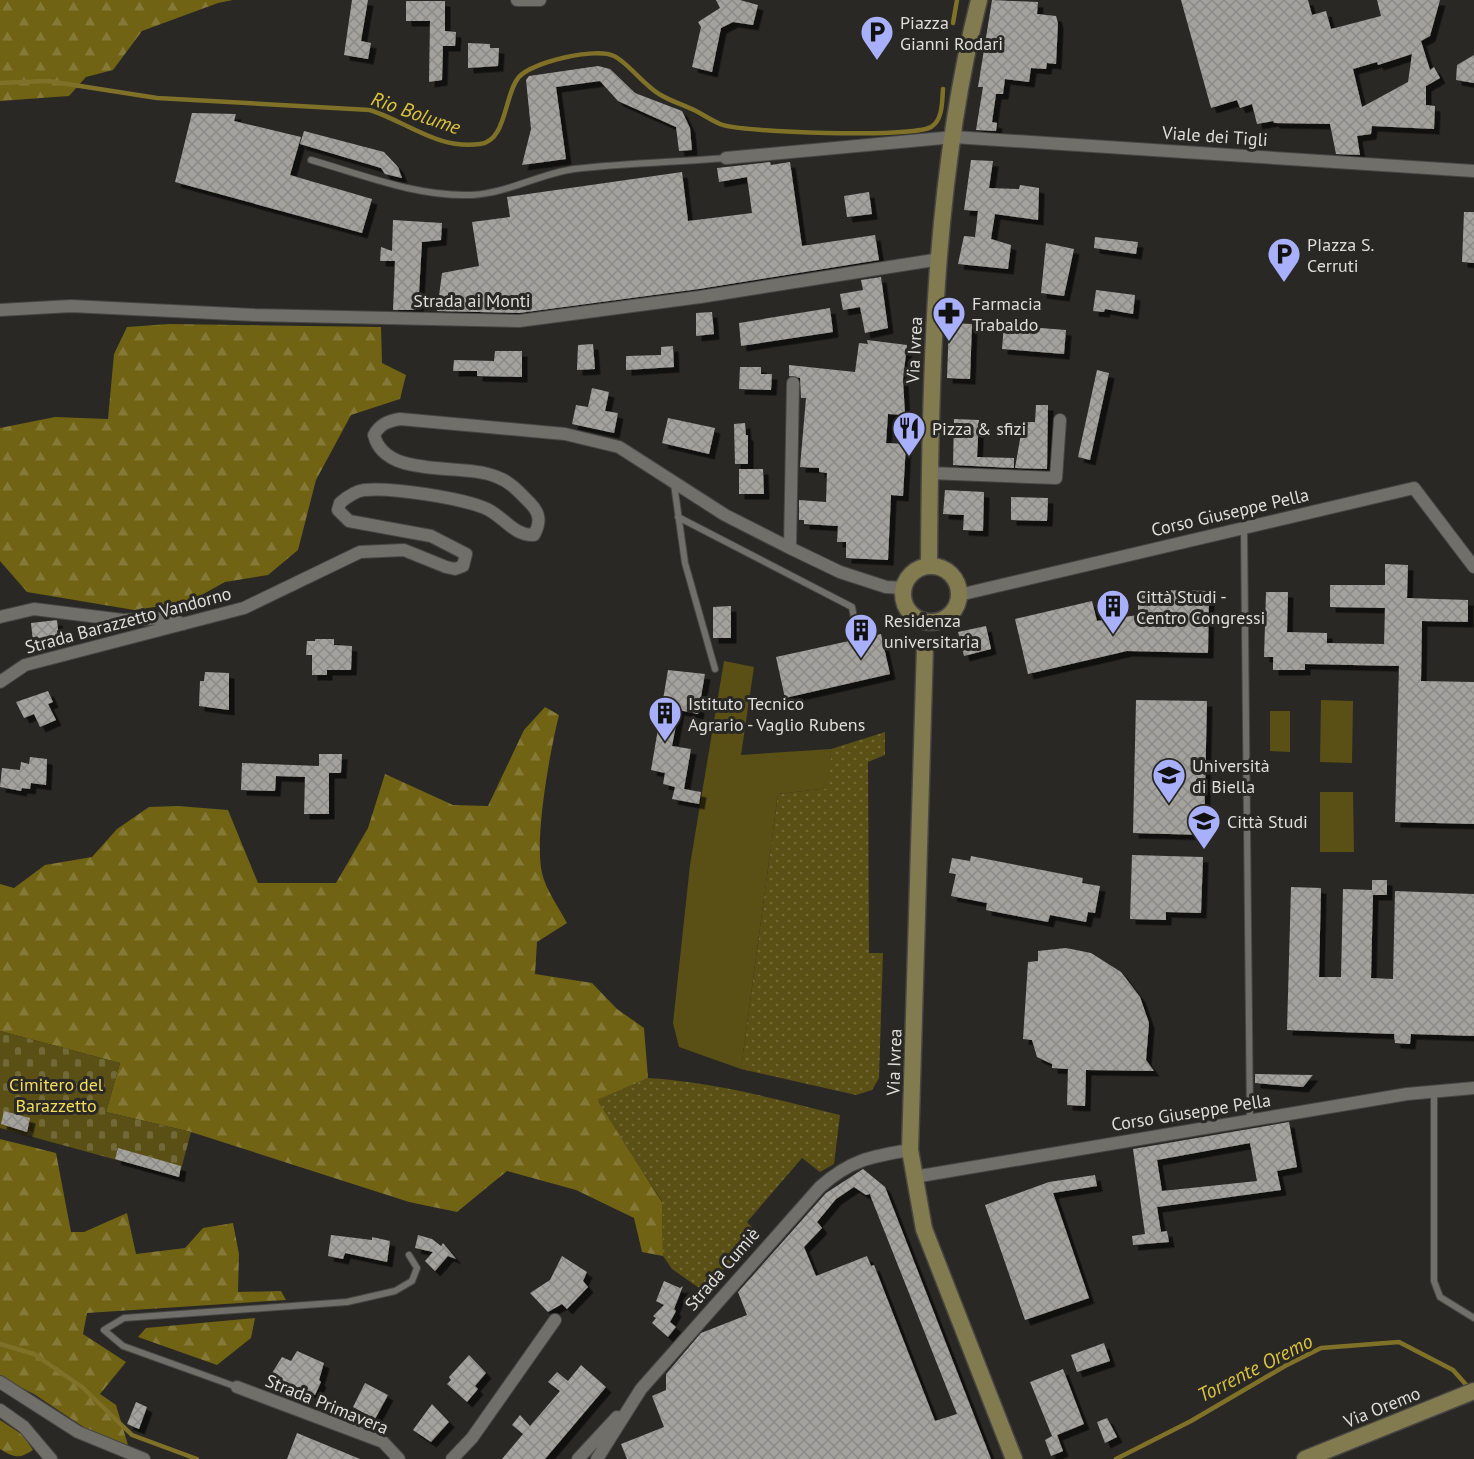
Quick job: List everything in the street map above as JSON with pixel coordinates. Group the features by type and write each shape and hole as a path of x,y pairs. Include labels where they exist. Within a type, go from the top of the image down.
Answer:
{"main road":[{"name":"Via Ivrea","path":"972,28 973,0"},
{"name":"Via Ivrea","path":"929,566 933,346 940,259 954,137 972,28 980,0"},
{"path":"929,566 946,571 953,577 959,595 952,612 936,622 926,622 910,614 903,597 903,588 912,573 929,566"},
{"name":"Via Ivrea","path":"926,622 910,1150 924,1229 936,1266 1014,1459"},
{"name":"Via Oremo","path":"1305,1459 1474,1391"}],"street":[{"path":"517,0 540,0"},
{"path":"726,158 954,137"},
{"name":"Viale dei Tigli","path":"954,137 1474,171"},
{"name":"Strada ai Monti","path":"0,310 71,306 254,315 519,321 700,297 940,259"},
{"path":"790,548 793,383"},
{"path":"929,473 1056,478 1060,420"},
{"name":"Strada Barazzetto Vandorno","path":"0,682 25,664 244,608 360,552 404,550 446,567 455,569 463,566 466,554 449,543 406,530 348,521 341,516 338,510 340,503 364,490 447,497 469,502 489,510 518,532 534,536 539,519 536,509 511,484 496,476 395,461 379,451 374,435 378,429 390,421 427,421 565,434 619,447 725,515 790,548 840,572 886,586 903,588"},
{"name":"Corso Giuseppe Pella","path":"959,595 1244,526 1414,488 1474,567"},
{"path":"0,617 34,609 123,620 168,618 184,624"},
{"name":"Corso Giuseppe Pella","path":"914,1177 1407,1094 1474,1088"},
{"name":"Strada Cumiè","path":"597,1459 641,1389 800,1207 829,1178 853,1162 868,1157 910,1150"},
{"path":"452,1459 472,1438 555,1320"},
{"path":"0,1382 78,1432 144,1459"},
{"name":"Strada Primavera","path":"237,1387 382,1442 399,1459"},
{"path":"578,1459 641,1389"},
{"path":"0,1410 24,1427 51,1459"}],"lane":[{"path":"311,160 386,182 438,194 472,195 500,191 572,170 726,158"},
{"path":"674,484 684,563 715,669"},
{"path":"678,517 852,607 856,629"},
{"path":"1244,526 1250,1122"},
{"path":"1434,1092 1434,1281 1440,1297 1474,1318"},
{"path":"237,1387 123,1346 104,1330 124,1318 300,1307 348,1302 396,1291 412,1281 417,1268 409,1255"}],"green space":[{"path":"0,0 233,0 218,3 142,31 113,70 86,77 69,96 0,101"},
{"path":"169,324 381,327 382,363 406,375 400,399 351,415 316,480 298,550 268,575 225,582 189,602 134,610 27,592 0,561 0,428 55,417 108,419 114,354 127,327"},
{"path":"724,661 754,667 741,755 831,749 829,788 778,794 741,1069 679,1047 673,1023 690,865"},
{"path":"1321,700 1353,701 1352,763 1320,762"},
{"path":"545,707 559,715 544,794 540,857 546,886 567,923 537,942 535,974 592,983 617,1009 644,1028 648,1078 597,1100 662,1202 663,1256 642,1252 634,1218 576,1190 507,1171 457,1212 409,1202 191,1132 106,1112 120,1063 0,1031 0,884 14,888 45,865 92,857 117,829 149,807 178,806 228,810 258,883 336,883 368,828 385,774 453,805 488,806 524,730"},
{"path":"1270,711 1290,711 1290,752 1270,751"},
{"path":"885,732 885,755 868,762 869,953 883,953 879,1078 872,1090 856,1095 741,1069 778,794 828,788 831,749"},
{"path":"1320,792 1353,792 1354,852 1320,852"},
{"name":"Cimitero del Barazzetto","path":"0,1031 120,1063 106,1112 191,1132 179,1177 0,1128"},
{"path":"648,1078 720,1087 840,1115 834,1164 820,1172 802,1158 747,1222 759,1235 702,1290 672,1269 663,1256 662,1201 596,1100"},
{"path":"0,1139 56,1153 71,1232 84,1232 127,1213 136,1254 185,1248 203,1228 233,1223 239,1254 238,1292 281,1291 286,1300 87,1313 83,1334 126,1362 100,1394 116,1405 128,1445 88,1430 34,1394 0,1377"},
{"path":"255,1318 251,1338 217,1365 138,1337 146,1328"},
{"path":"0,1420 23,1435 33,1450 17,1456 0,1449"}],"building":[{"path":"352,0 368,0 361,41 371,43 368,59 344,55"},
{"path":"716,0 740,0 758,5 753,25 733,22 721,28 712,72 692,67 701,27 698,22 720,8"},
{"path":"992,0 1038,2 1037,14 1056,16 1058,23 1056,64 1047,63 1046,69 1031,68 1029,82 1005,79 1003,94 996,94 992,122 997,123 996,131 976,130 983,87 978,87"},
{"path":"1181,0 1308,0 1312,15 1326,11 1331,29 1381,16 1377,0 1440,0 1430,36 1421,41 1430,70 1434,67 1440,78 1426,86 1426,105 1435,106 1434,129 1372,126 1371,134 1357,136 1360,155 1336,154 1330,124 1274,123 1273,121 1257,124 1252,104 1240,108 1237,100 1211,108","holes":["1412,54 1408,82 1362,107 1353,69 1377,62 1378,65"]},
{"path":"406,1 445,1 445,31 456,32 455,46 443,46 442,80 429,82 430,21 406,21"},
{"path":"468,43 490,44 490,48 499,48 498,66 468,68"},
{"path":"1474,55 1474,83 1456,80 1457,65"},
{"path":"598,66 610,69 635,93 682,111 690,128 692,150 679,151 676,127 618,101 600,81 556,87 566,159 522,165 531,129 526,80 529,76"},
{"path":"192,113 236,114 234,121 301,137 290,175 372,199 362,233 175,182"},
{"path":"304,131 384,152 398,167 402,178 385,174 381,168 300,144"},
{"path":"971,160 993,161 989,188 1019,189 1020,185 1039,188 1038,220 995,214 991,239 1011,245 1008,269 958,264 964,236 975,237 978,211 964,210"},
{"path":"770,162 771,165 790,162 802,246 875,235 879,260 699,289 519,313 437,311 442,273 479,266 472,222 510,217 507,197 682,172 688,221 752,213 747,177 719,182 717,168"},
{"path":"869,192 872,214 847,217 844,196"},
{"path":"1464,212 1474,212 1474,263 1462,262"},
{"path":"393,220 442,223 441,240 422,242 418,310 393,310 395,261 380,261 381,247 392,251"},
{"path":"1095,237 1138,242 1136,254 1094,248"},
{"path":"1046,243 1074,249 1064,296 1041,293"},
{"path":"881,277 888,328 865,333 860,307 843,310 840,294 863,290 861,280"},
{"path":"1096,290 1135,295 1133,314 1105,309 1104,312 1093,311"},
{"path":"830,308 833,332 741,346 739,323"},
{"path":"712,312 714,334 696,336 696,313"},
{"path":"949,323 972,324 970,379 947,378"},
{"path":"1004,325 1066,330 1064,354 1002,349"},
{"path":"867,340 907,345 903,379 905,415 888,414 886,443 906,444 903,496 891,495 888,560 846,558 846,542 837,542 838,526 804,524 804,520 799,520 799,500 826,502 827,473 819,472 819,468 800,467 806,398 801,398 800,378 789,376 789,365 855,372 859,343 868,344"},
{"path":"593,344 595,369 577,370 578,345"},
{"path":"673,346 674,367 626,370 626,356 661,355 661,347"},
{"path":"495,351 522,351 522,377 477,376 477,371 453,371 454,360 494,361"},
{"path":"740,367 761,367 761,374 772,374 771,390 739,389"},
{"path":"1097,370 1109,373 1090,460 1078,457"},
{"path":"592,388 609,392 605,411 618,413 614,433 572,424 576,405 588,407"},
{"path":"1036,405 1048,405 1047,469 1015,468 1023,422 1035,422"},
{"path":"668,418 715,428 709,454 662,443"},
{"path":"954,419 979,420 977,457 1014,458 1014,468 953,465"},
{"path":"745,423 746,435 748,435 748,464 735,464 734,424"},
{"path":"739,469 763,469 764,494 739,494"},
{"path":"945,490 984,492 983,531 963,530 964,515 943,514"},
{"path":"1011,497 1048,498 1047,521 1011,520"},
{"path":"1385,564 1408,565 1407,598 1468,600 1468,622 1422,621 1421,681 1474,682 1474,824 1395,822 1399,666 1305,664 1305,670 1273,670 1273,657 1264,657 1266,592 1288,592 1287,632 1327,633 1327,643 1384,644 1385,608 1330,607 1330,585 1385,585"},
{"name":"Città Studi - Centro Congressi","path":"1154,590 1209,591 1208,653 1127,651 1028,674 1015,619 1092,601 1097,621 1138,615 1138,595 1154,595"},
{"name":"Istituto Tecnico Agrario - Vaglio Rubens","path":"731,606 731,638 713,638 713,607"},
{"path":"57,620 59,638 33,642 31,623"},
{"path":"986,626 991,649 964,656 958,632"},
{"path":"881,634 890,674 785,698 776,657"},
{"path":"315,639 334,639 334,645 352,646 351,670 327,670 327,675 312,675 312,655 306,655 307,641 315,641"},
{"name":"Istituto Tecnico Agrario - Vaglio Rubens","path":"668,670 705,674 698,714 679,710 672,746 691,749 684,789 701,792 699,804 672,799 675,787 663,784 665,773 651,770"},
{"path":"205,672 229,673 229,710 199,706 200,681 204,681"},
{"path":"48,691 53,702 48,704 56,720 40,727 34,714 24,718 16,702"},
{"path":"1136,700 1207,701 1204,835 1133,833"},
{"path":"319,754 342,754 341,773 329,773 329,814 304,814 305,777 276,776 275,791 241,790 242,763 319,766"},
{"path":"30,757 47,759 46,785 31,783 30,789 22,788 21,791 0,787 2,768 20,770 21,762 29,764"},
{"path":"1132,855 1203,857 1201,913 1166,912 1166,920 1130,919"},
{"path":"971,856 1083,878 1082,883 1100,886 1095,913 1088,912 1086,922 1050,915 1048,922 986,910 987,903 951,896 956,874 949,873 952,858 970,861"},
{"path":"1372,880 1387,880 1387,895 1373,895 1371,978 1393,979 1395,891 1474,894 1474,1036 1411,1034 1410,1044 1395,1043 1394,1034 1287,1030 1291,887 1321,888 1319,977 1341,977 1343,889 1372,890"},
{"path":"1066,948 1091,953 1121,972 1140,997 1149,1023 1146,1060 1154,1071 1086,1070 1085,1106 1067,1105 1068,1069 1052,1068 1052,1064 1037,1057 1032,1040 1023,1039 1028,962 1038,961 1038,951"},
{"path":"1255,1074 1313,1075 1303,1087 1255,1083"},
{"path":"4,1111 30,1118 27,1132 1,1124"},
{"path":"1289,1122 1297,1167 1277,1171 1281,1190 1157,1207 1161,1232 1167,1231 1169,1242 1133,1245 1132,1236 1145,1234 1133,1149","holes":["1250,1143 1257,1181 1162,1191 1157,1160"]},
{"path":"118,1148 181,1166 179,1177 115,1159"},
{"path":"863,1169 885,1187 991,1459 627,1459 621,1444 664,1427 652,1396 666,1390 666,1374 701,1333 747,1315 738,1292 826,1193","holes":["854,1187 866,1195 870,1194 957,1414 935,1421 874,1265 871,1266 867,1256 816,1276 804,1247 822,1228 817,1222 836,1199"]},
{"path":"1095,1175 1097,1186 1053,1193 1089,1298 1025,1320 985,1205 1049,1182"},
{"path":"331,1235 372,1240 372,1237 390,1241 387,1262 345,1253 343,1259 328,1256"},
{"path":"418,1235 432,1239 441,1246 443,1243 456,1259 448,1256 435,1271 425,1261 433,1252 415,1248"},
{"path":"562,1256 587,1272 583,1281 588,1287 567,1309 562,1304 548,1312 530,1293 550,1280"},
{"path":"664,1281 680,1288 683,1286 674,1309 676,1311 670,1322 676,1327 668,1337 652,1323 656,1318 653,1316 664,1305 656,1301"},
{"path":"1104,1343 1110,1361 1077,1372 1071,1355"},
{"path":"297,1351 324,1363 319,1380 321,1382 315,1395 280,1380 281,1377 272,1373 282,1357 291,1361"},
{"path":"469,1355 486,1373 475,1386 478,1389 467,1402 447,1384 451,1380 449,1377"},
{"path":"581,1365 606,1387 545,1459 502,1459 523,1434 512,1425 520,1415 530,1426 560,1391 548,1382 557,1372 568,1381"},
{"path":"1063,1369 1084,1424 1057,1435 1063,1451 1051,1456 1045,1440 1052,1436 1030,1382"},
{"path":"365,1383 388,1395 375,1419 353,1407"},
{"path":"136,1402 147,1407 139,1429 127,1424"},
{"path":"432,1404 449,1422 431,1442 413,1430"},
{"path":"1107,1418 1117,1437 1105,1443 1097,1422"},
{"path":"297,1433 360,1459 287,1459"}],"waterway":[{"name":"Rio Bolume","path":"953,23 957,0"},
{"name":"Rio Bolume","path":"0,83 48,81 157,98 370,110 436,139 465,145 480,144 489,141 495,135 514,85 526,71 550,61 593,53 614,56 653,90 720,124 759,130 827,133 918,130 931,127 938,120 943,89"},
{"name":"Torrente Oremo","path":"1116,1459 1191,1421 1285,1366 1321,1348 1399,1342 1453,1370 1469,1388"},
{"path":"0,1344 34,1354 82,1387 132,1435 197,1459"}],"place":[{"name":"Piazza Gianni Rodari","path":"877,61"},
{"name":"PIazza S. Cerruti","path":"1284,283"},
{"name":"Farmacia Trabaldo","path":"949,342"},
{"name":"Pizza & sfizi","path":"909,457"},
{"name":"Città Studi - Centro Congressi","path":"1113,635"},
{"name":"Residenza universitaria","path":"861,659"},
{"name":"Istituto Tecnico Agrario - Vaglio Rubens","path":"665,742"},
{"name":"Università di Biella","path":"1169,804"},
{"name":"Città Studi","path":"1204,850"}]}
